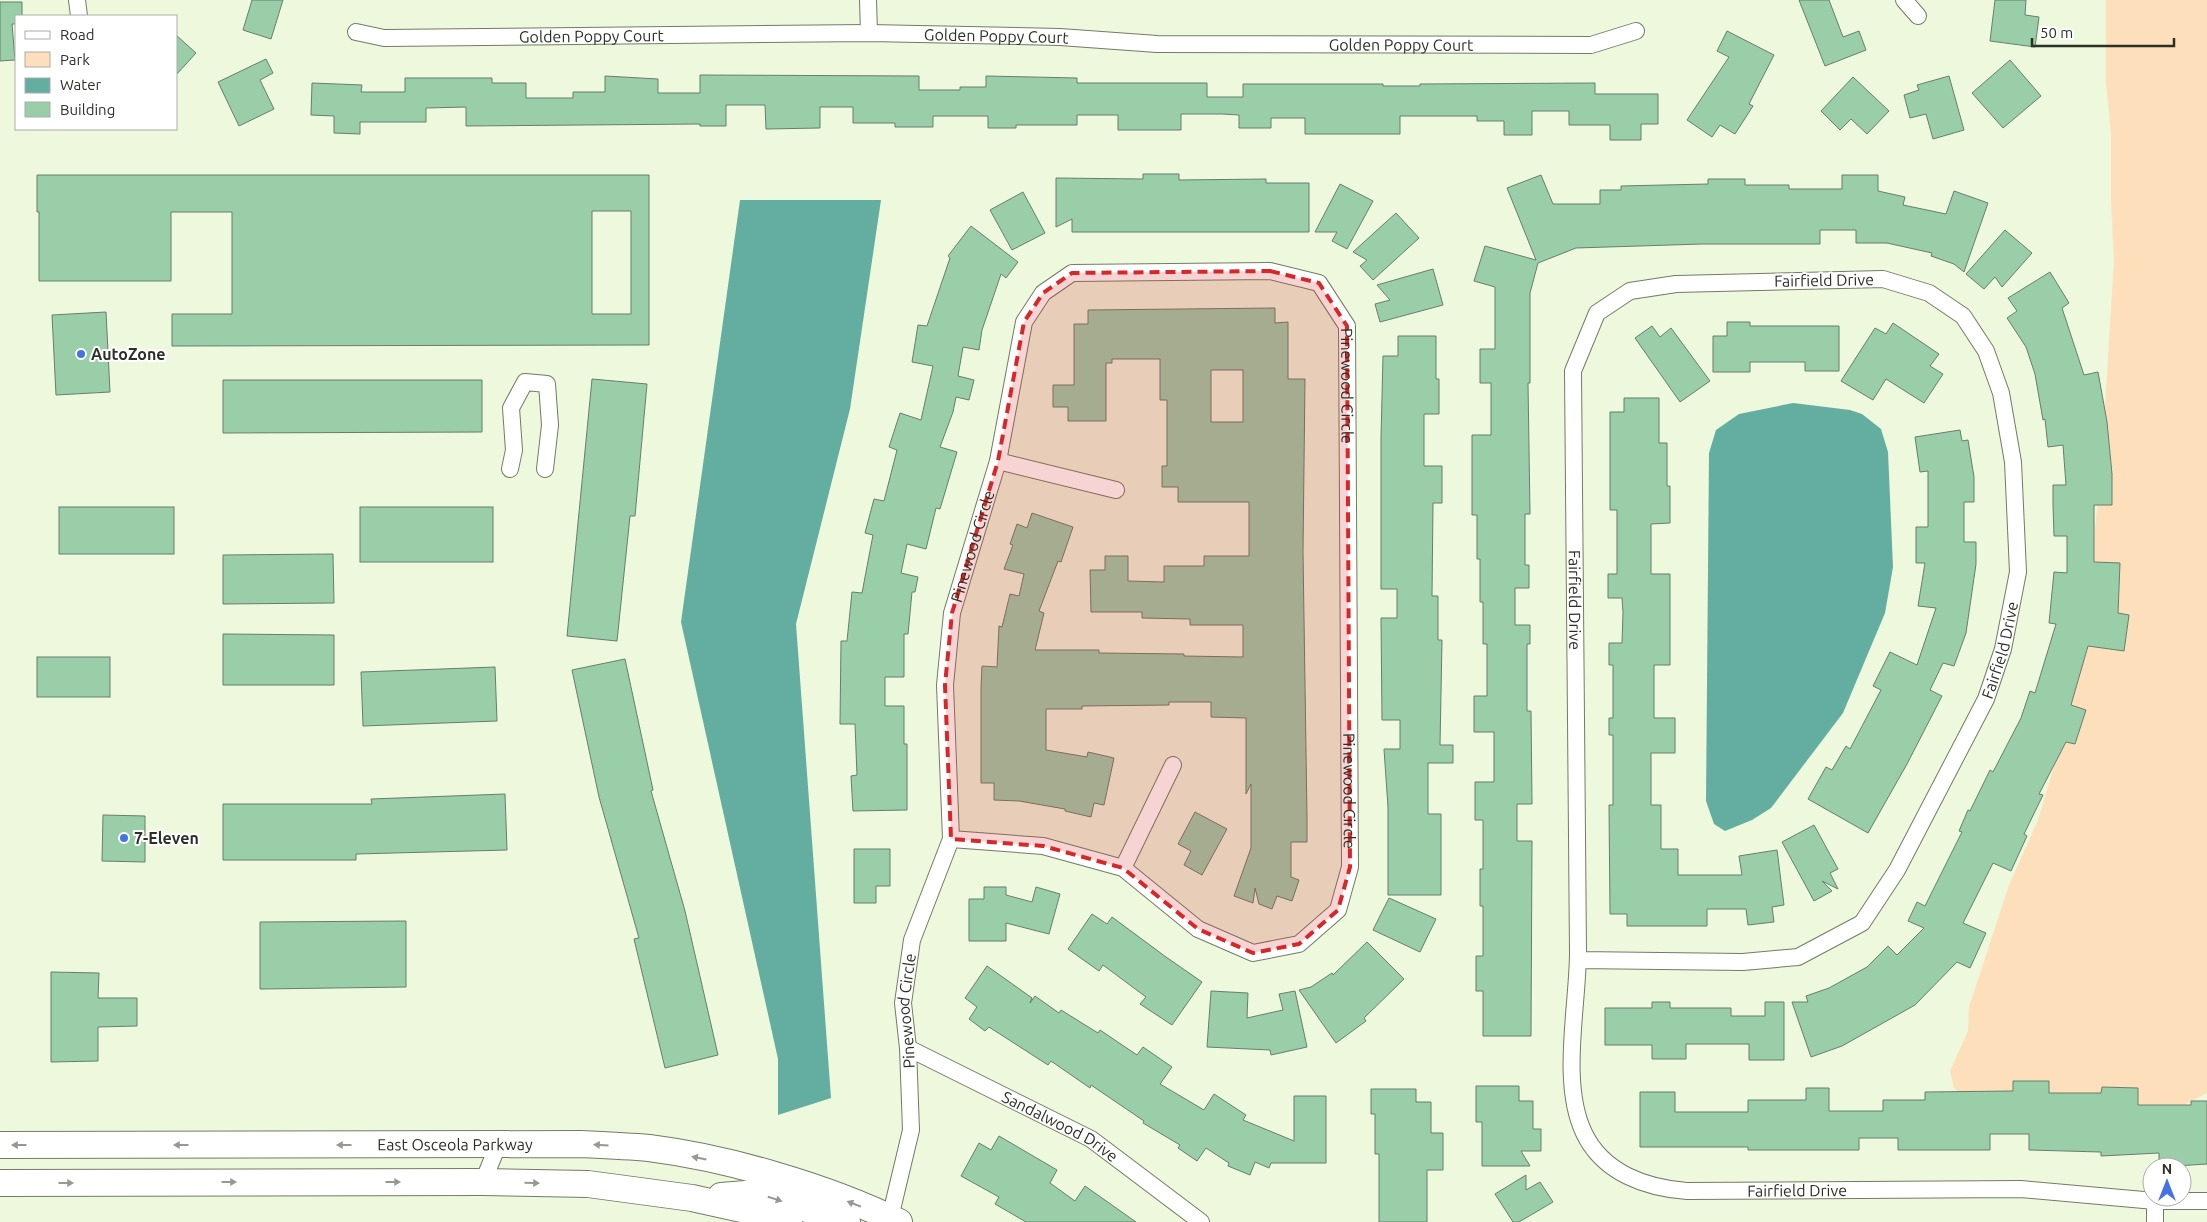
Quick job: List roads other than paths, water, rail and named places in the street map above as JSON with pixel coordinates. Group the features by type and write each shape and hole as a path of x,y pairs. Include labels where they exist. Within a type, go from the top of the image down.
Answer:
{"main road":[{"name":"East Osceola Parkway","path":"0,1145 581,1144 649,1148 726,1163 806,1185 892,1220"},
{"path":"0,1183 483,1182 588,1184 692,1198 764,1214 789,1222"},
{"path":"692,1198 758,1193 847,1222"}],"street":[{"path":"77,0 79,15"},
{"path":"868,0 869,33"},
{"path":"1904,0 1918,16"},
{"name":"Golden Poppy Court","path":"356,32 384,38 869,33 1060,37 1157,44 1591,44 1636,31"},
{"name":"Pinewood Circle","path":"892,1220 911,1130 908,1048 903,1003 912,940 952,839 945,684 952,613 998,461 1024,322 1043,293 1072,273 1270,271 1319,283 1347,326 1350,866 1338,910 1299,944 1253,953 1198,929 1123,868 1043,846 952,839"},
{"name":"Fairfield Drive","path":"1578,960 1743,962 1798,957 1862,923 1901,862 1986,699 2003,649 2018,572 2013,462 2001,393 1986,351 1962,316 1928,293 1883,279 1676,284 1630,291 1597,313 1573,371 1578,960 1572,1075 1577,1115 1592,1147 1617,1171 1636,1181 1668,1190 2021,1189 2142,1200"},
{"path":"510,469 514,450 511,408 525,382 547,384 550,425 545,469"},
{"path":"998,461 1116,490"},
{"path":"1123,868 1173,765"},
{"name":"Sandalwood Drive","path":"908,1048 1091,1139 1201,1222"},
{"path":"483,1182 498,1144"},
{"name":"Fairfield Drive","path":"2192,1201 2207,1201"},
{"path":"2155,1207 2155,1222"}],"water":[{"path":"740,200 881,200 850,409 796,624 831,1098 778,1115 778,1059 681,622"},
{"path":"1793,403 1850,410 1862,414 1881,429 1888,452 1893,567 1885,613 1843,713 1771,808 1752,820 1725,831 1714,824 1706,801 1709,453 1716,430 1739,414"}],"place":[{"name":"AutoZone","path":"81,354"},
{"name":"7-Eleven","path":"124,838"}]}
